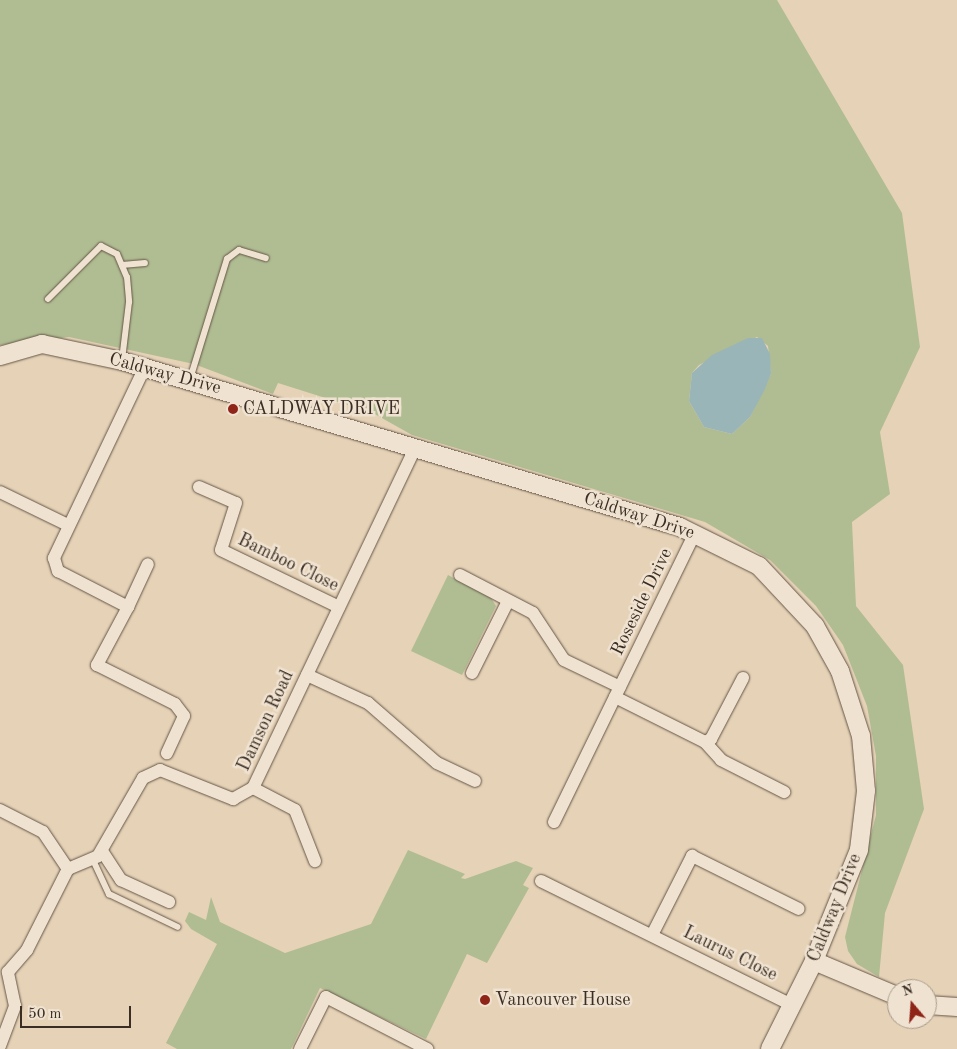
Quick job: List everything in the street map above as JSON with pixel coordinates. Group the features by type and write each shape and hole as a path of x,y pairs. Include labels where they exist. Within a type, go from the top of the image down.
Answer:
{"street":[{"name":"Caldway Drive","path":"0,356 42,344 122,361 416,447 695,533 759,566 815,626 840,670 861,736 866,791 859,850 814,961 770,1049"},
{"path":"128,608 58,571 54,558 68,525 145,368"},
{"name":"Damson Road","path":"97,855 128,800 152,772 183,776 233,799 253,788 416,447"},
{"name":"Bamboo Close","path":"199,487 236,503 221,550 339,607"},
{"path":"0,492 68,525"},
{"name":"Roseside Drive","path":"554,822 695,533"},
{"path":"148,564 128,608 97,665 175,704 184,716 167,753"},
{"path":"460,576 533,613 564,660 705,742 721,760 784,792"},
{"path":"472,673 508,601"},
{"path":"307,675 368,703 437,763 475,781"},
{"path":"705,742 711,739 743,678"},
{"path":"253,788 295,810 315,861"},
{"path":"0,810 43,832 68,869"},
{"path":"0,1046 16,1006 4,973 27,950 68,869 97,855 121,880 169,902"},
{"path":"652,935 692,856 799,909"},
{"name":"Laurus Close","path":"541,881 792,1004"},
{"path":"814,961 887,992"},
{"path":"300,1049 326,997 427,1049"},
{"path":"937,1005 957,1008"}],"lane":[{"path":"48,299 101,246 117,254 122,265 129,302 122,361"},
{"path":"190,380 227,259 239,250 266,258"},
{"path":"122,265 145,263"},
{"path":"97,855 109,894 178,927"}],"green space":[{"path":"0,0 777,0 902,213 920,347 880,432 890,494 852,522 856,606 903,665 924,809 885,913 879,977 857,964 848,951 845,937 876,815 876,756 867,706 843,645 816,606 770,560 705,522 412,435 373,413 278,383 273,394 194,364 69,337 0,345","holes":["757,337 768,346 771,374 750,417 732,434 704,427 689,401 692,373 699,365"]},
{"path":"448,575 491,598 496,606 462,675 411,651"},
{"path":"408,850 465,874 461,878 465,879 516,861 533,868 523,885 529,888 487,963 467,954 426,1039 320,988 291,1049 177,1049 166,1043 217,944 191,929 185,921 189,912 206,920 211,897 220,922 285,953 371,924"}],"water":[{"path":"748,338 762,338 770,354 771,374 764,391 750,417 732,434 704,427 689,401 692,373 712,355"}],"place":[{"name":"CALDWAY DRIVE","path":"233,409"},
{"name":"Vancouver House","path":"485,1000"}]}
